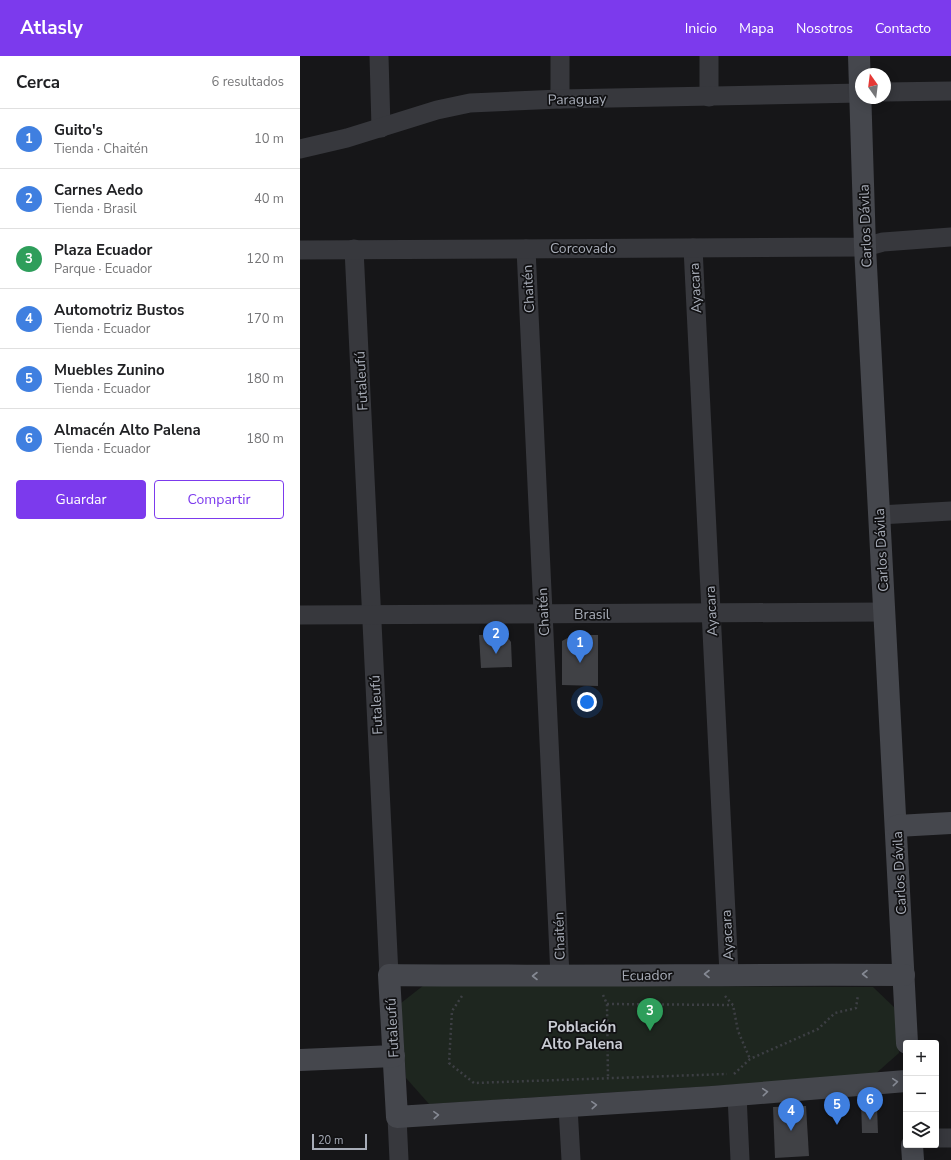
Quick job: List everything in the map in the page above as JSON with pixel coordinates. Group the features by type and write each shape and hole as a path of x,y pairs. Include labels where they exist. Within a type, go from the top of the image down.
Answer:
{"street":[{"path":"379,56 381,128"},
{"path":"560,56 560,99"},
{"path":"709,56 710,97"},
{"name":"Carlos Dávila","path":"859,56 859,68"},
{"path":"891,92 951,91"},
{"name":"Paraguay","path":"300,149 347,138 453,106 487,102 560,99 855,93"},
{"name":"Carlos Dávila","path":"860,104 865,247 897,826 907,1040"},
{"name":"Corcovado","path":"300,250 865,247 883,242 951,238"},
{"name":"Ayacara","path":"693,248 711,613 719,974"},
{"name":"Futaleufú","path":"354,249 399,1160"},
{"name":"Chaitén","path":"526,249 560,976"},
{"path":"879,515 951,511"},
{"name":"Brasil","path":"300,615 885,612"},
{"path":"897,826 951,823"},
{"name":"Ecuador","path":"389,975 904,975"},
{"path":"300,1060 394,1056"},
{"path":"397,1117 568,1107 903,1081"},
{"path":"737,1095 740,1160"},
{"path":"568,1107 571,1160"},
{"path":"939,1138 951,1138"},
{"path":"912,1148 913,1160"}],"path":[{"path":"719,974 733,1005 738,1031 750,1059"},
{"path":"463,976 463,994 452,1011 449,1063 474,1083 736,1074 750,1059 818,1030 835,1013 856,1008 858,1001 857,992 843,974"},
{"path":"593,976 607,1004 608,1078"},
{"path":"607,1004 733,1005"}],"shaded area":[{"path":"424,985 873,987 896,1009 899,1053 873,1076 429,1104 406,1078 401,1003"}],"building":[{"path":"505,634 511,642 512,667 481,668 479,635"},
{"path":"573,635 598,635 598,686 562,685 562,641"},
{"path":"861,1101 872,1101 877,1107 878,1133 862,1133"},
{"path":"806,1106 809,1156 775,1158 773,1107"}],"place":[{"name":"Carnes Aedo","path":"496,654"},
{"name":"Guito's","path":"580,663"},
{"name":"Plaza Ecuador","path":"650,1031"},
{"name":"Almacén Alto Palena","path":"870,1120"},
{"name":"Muebles Zunino","path":"837,1125"},
{"name":"Automotriz Bustos","path":"791,1131"}],"district":[{"name":"Población Alto Palena","path":"582,1036"}]}
